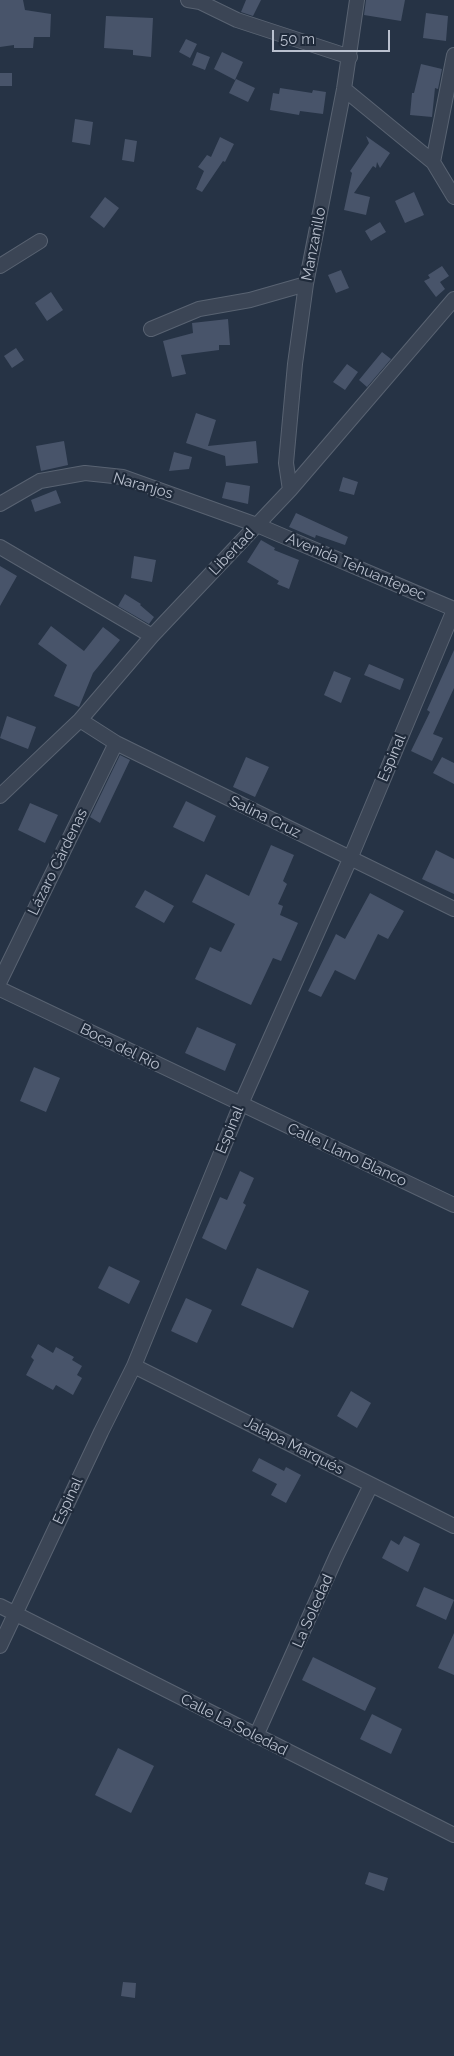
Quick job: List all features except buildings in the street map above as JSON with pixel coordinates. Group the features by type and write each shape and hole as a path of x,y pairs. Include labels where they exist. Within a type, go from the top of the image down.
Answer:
{"street":[{"name":"Manzanillo","path":"290,490 286,464 295,364 306,284 350,56 357,0"},
{"path":"196,1 237,20 350,56"},
{"path":"433,162 454,55"},
{"path":"344,89 433,162 454,196"},
{"path":"0,266 40,241"},
{"path":"151,329 200,309 250,300 306,284"},
{"name":"Libertad","path":"0,796 80,720 152,636 290,490 454,299"},
{"name":"Naranjos","path":"0,504 40,481 85,473 122,477 257,525"},
{"name":"Avenida Tehuantepec","path":"257,525 454,610"},
{"path":"0,547 152,636"},
{"name":"Espinal","path":"0,1646 134,1366 240,1104 350,859 454,610"},
{"name":"Salina Cruz","path":"80,720 116,743 454,909"},
{"name":"Lázaro Cárdenas","path":"0,981 116,743"},
{"name":"Boca del Río","path":"0,989 240,1104"},
{"name":"Calle Llano Blanco","path":"240,1104 454,1205"},
{"name":"Jalapa Marqués","path":"134,1366 454,1526"},
{"name":"La Soledad","path":"256,1736 337,1554 371,1485"},
{"name":"Calle La Soledad","path":"0,1606 454,1836"}]}
